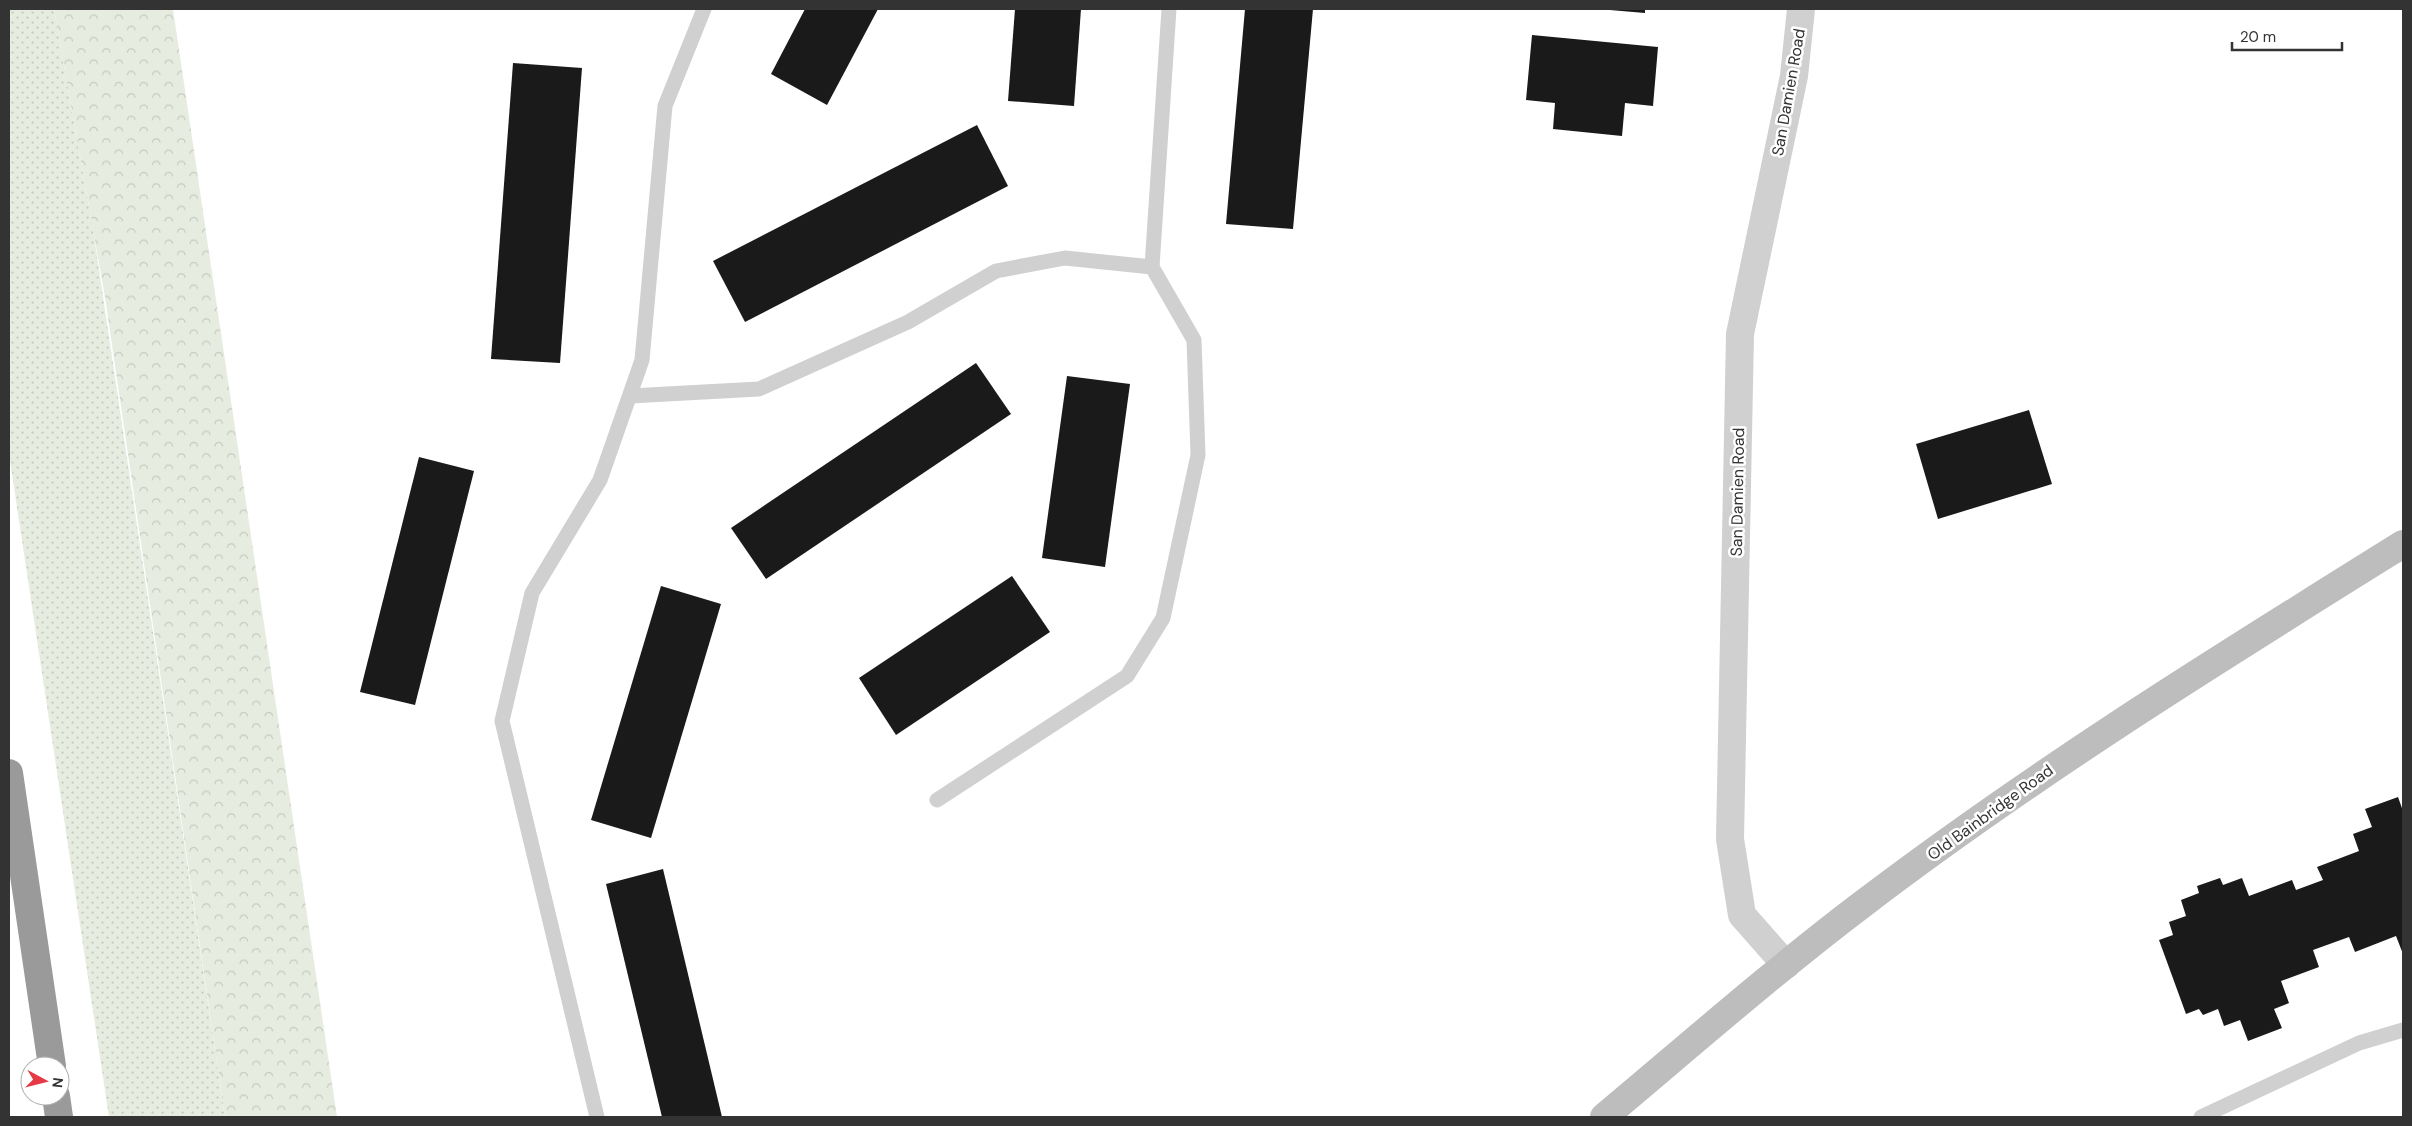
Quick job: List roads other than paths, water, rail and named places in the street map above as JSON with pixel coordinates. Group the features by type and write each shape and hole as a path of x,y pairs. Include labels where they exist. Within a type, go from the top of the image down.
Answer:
{"highway":[{"path":"9,773 51,1056"}],"main road":[{"name":"Old Bainbridge Road","path":"1604,1117 1864,902 2040,775 2198,672 2403,544"}],"street":[{"name":"San Damien Road","path":"1786,965 1742,915 1730,839 1740,334 1794,76 1801,9"}],"lane":[{"path":"597,1117 502,721 532,593 600,480 642,360 665,106 704,9"},
{"path":"937,800 1126,676 1163,618 1198,454 1194,340 1152,267 1169,9"},
{"path":"630,396 759,389 908,322 996,270 1065,258 1152,267"},
{"path":"2201,1117 2359,1043 2403,1030"}]}
